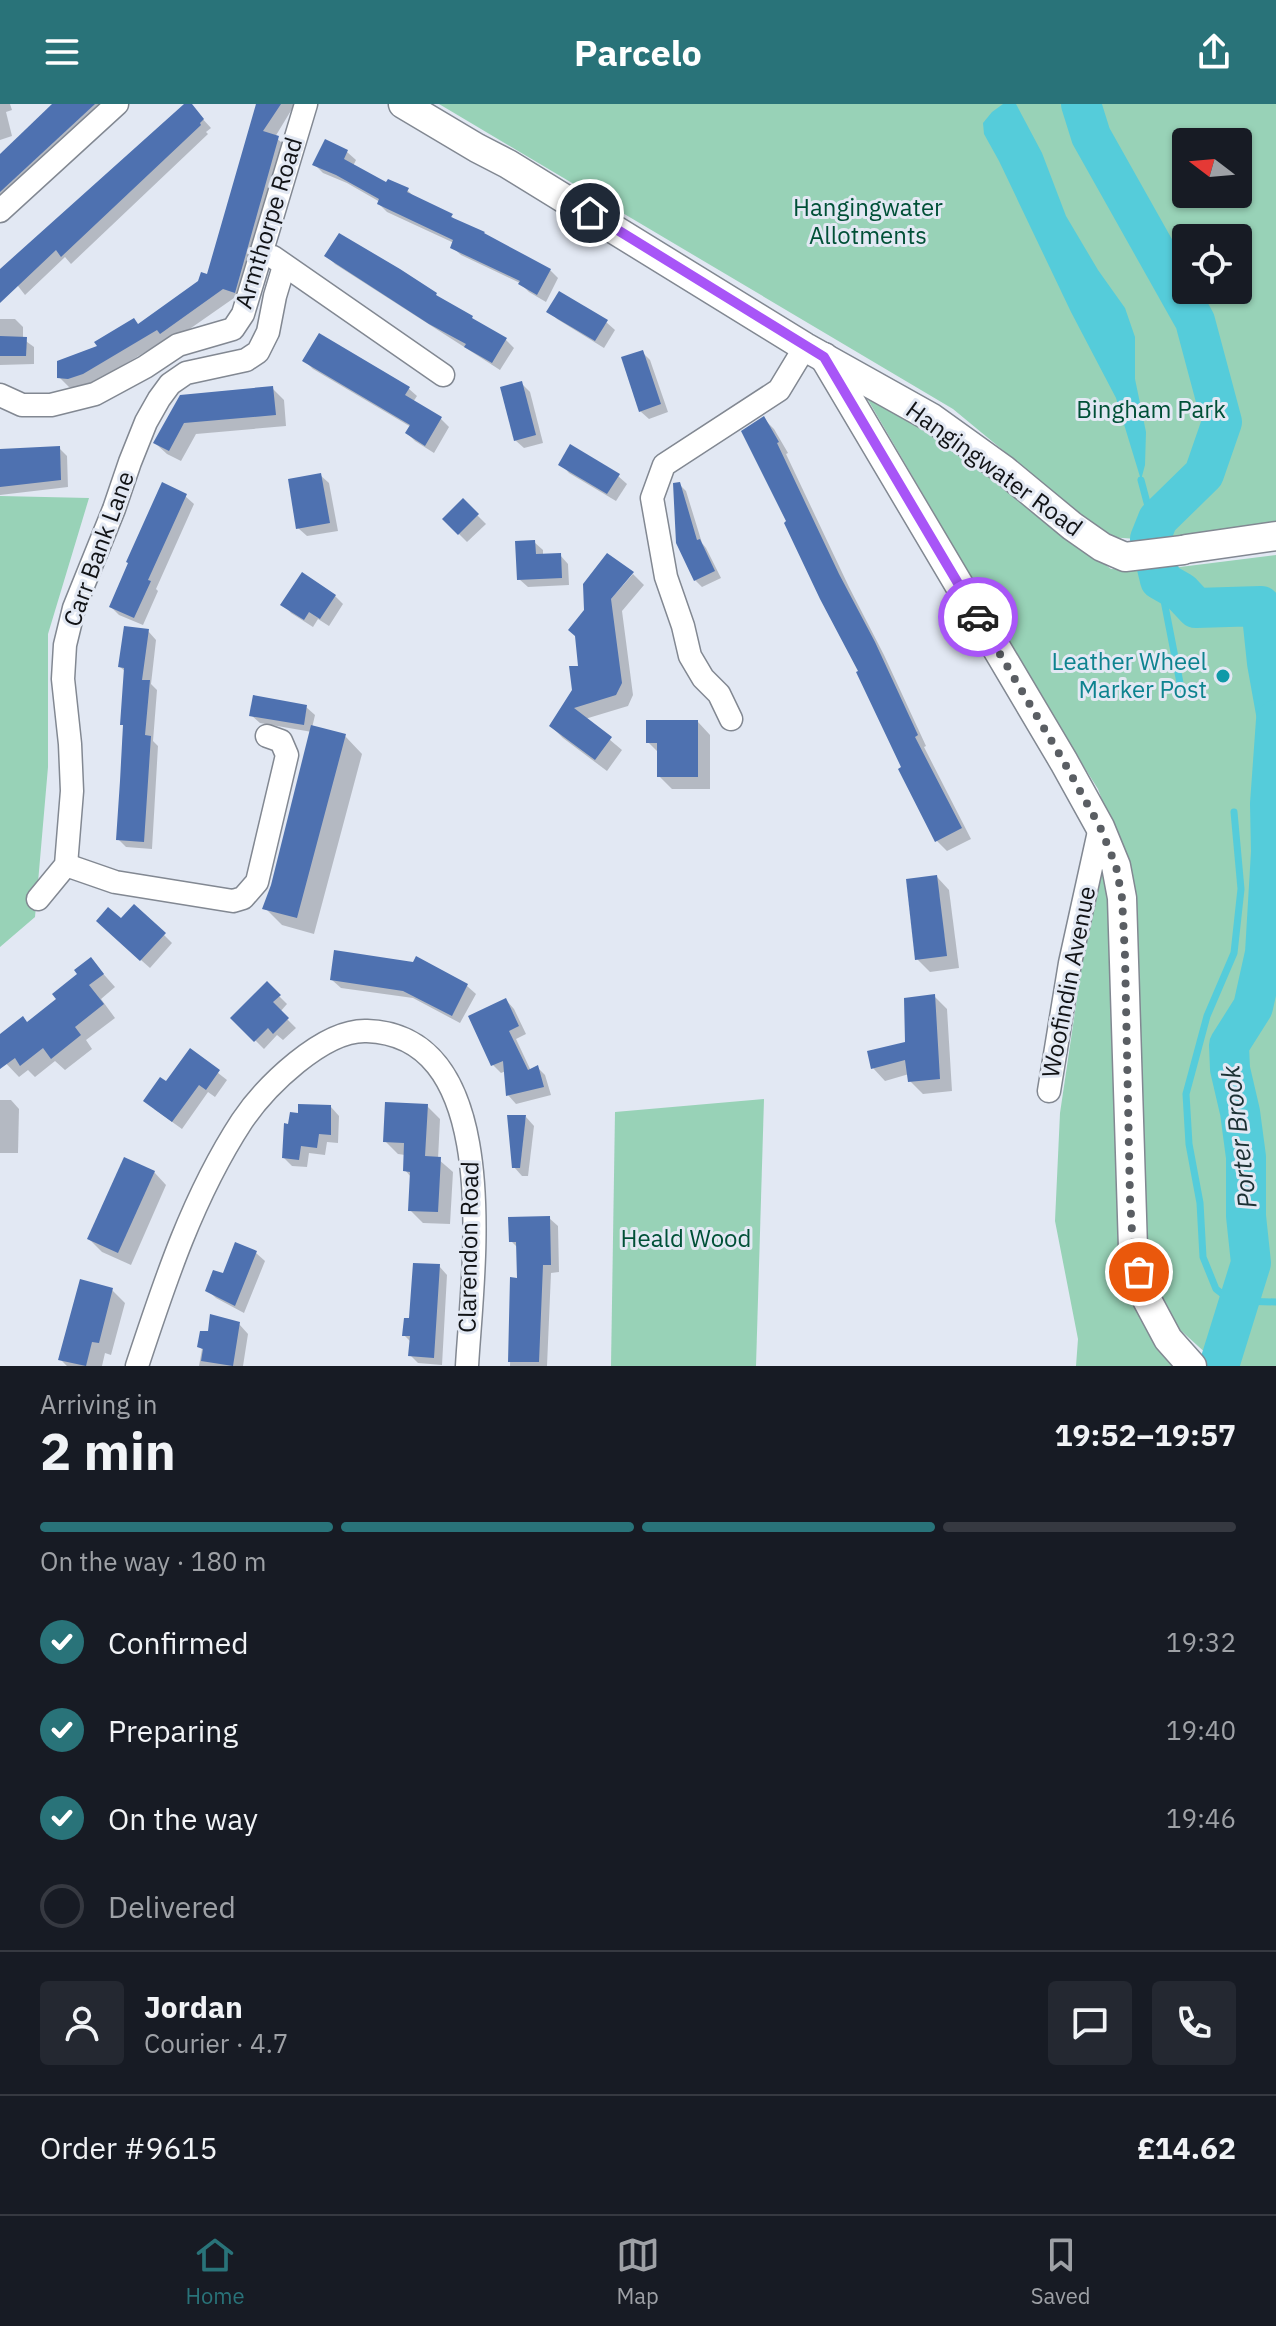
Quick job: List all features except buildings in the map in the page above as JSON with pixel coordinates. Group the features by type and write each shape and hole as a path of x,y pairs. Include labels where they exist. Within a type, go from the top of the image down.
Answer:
{"street":[{"path":"0,211 117,104"},
{"name":"Armthorpe Road","path":"0,395 22,405 51,405 95,394 178,345 233,329 243,314 306,104"},
{"name":"Hangingwater Road","path":"403,104 508,164 814,352 932,418 1102,547 1125,557 1276,536"},
{"path":"263,249 443,375"},
{"name":"Carr Bank Lane","path":"66,865 72,791 63,679 65,645 74,608 146,422 159,399 170,384 186,373 246,360 258,352 268,332 284,266"},
{"path":"731,719 719,694 703,678 690,656 666,577 652,498 664,465 779,390 814,352 1064,762 1100,827 1116,866 1122,898 1125,956 1133,1248 1145,1296 1168,1339 1192,1366"},
{"path":"38,899 66,865 115,882 233,901 243,898 257,882 287,755 281,741 267,736"},
{"name":"Woofindin Avenue","path":"1049,1091 1070,963 1100,827"},
{"name":"Clarendon Road","path":"137,1366 164,1283 191,1216 243,1120 266,1091 313,1050 360,1030 382,1031 402,1039 429,1057 449,1085 460,1111 470,1148 474,1188 467,1366"}],"green space":[{"path":"439,104 1276,104 1276,525 1152,540 1108,537 953,409"},
{"path":"861,388 935,434 1111,569 1156,570 1276,555 1276,1366 1220,1366 1177,1327 1153,1283 1138,1213 1128,872 1098,789 990,619 938,520"},
{"path":"0,496 89,498 48,634 48,767 35,917 0,947"},
{"path":"1099,876 1108,876 1117,1146 1175,1366 1076,1366 1078,1339 1055,1221 1060,1113 1083,958"},
{"name":"Heald Wood","path":"764,1099 756,1366 611,1366 615,1112"}],"water":[{"path":"1003,104 1016,104 1042,153 1066,216 1125,308 1135,337 1135,379 1146,432 1145,465 1141,480 1116,398 984,134 983,123"}],"waterway":[{"name":"Porter Brook","path":"1081,104 1091,136 1195,321 1222,422 1204,474 1158,519 1150,539 1160,580 1181,592 1196,608 1261,606 1276,713"},
{"path":"1141,480 1154,529"},
{"path":"1169,543 1167,532 1180,498"},
{"path":"1173,559 1181,592"},
{"path":"1160,580 1181,688"},
{"name":"Porter Brook","path":"1219,1366 1251,1263 1246,1216 1246,1157 1230,1069 1229,1045 1253,1007 1265,953 1276,720"},
{"path":"1234,812 1241,889 1234,953 1207,1016 1186,1094 1189,1144 1200,1203 1203,1257 1216,1289 1238,1306"},
{"path":"1239,1301 1276,1302"}],"way so far":[{"path":"978,617 1064,762 1100,827 1116,866 1122,898 1125,956 1130,1199 1133,1248 1139,1272"}],"place":[{"name":"Leather Wheel Marker Post","path":"1223,676"}],"route":[{"path":"590,213 824,357 978,617"}],"park label":[{"name":"Hangingwater Allotments","path":"868,222"},
{"name":"Bingham Park","path":"1151,410"}]}
